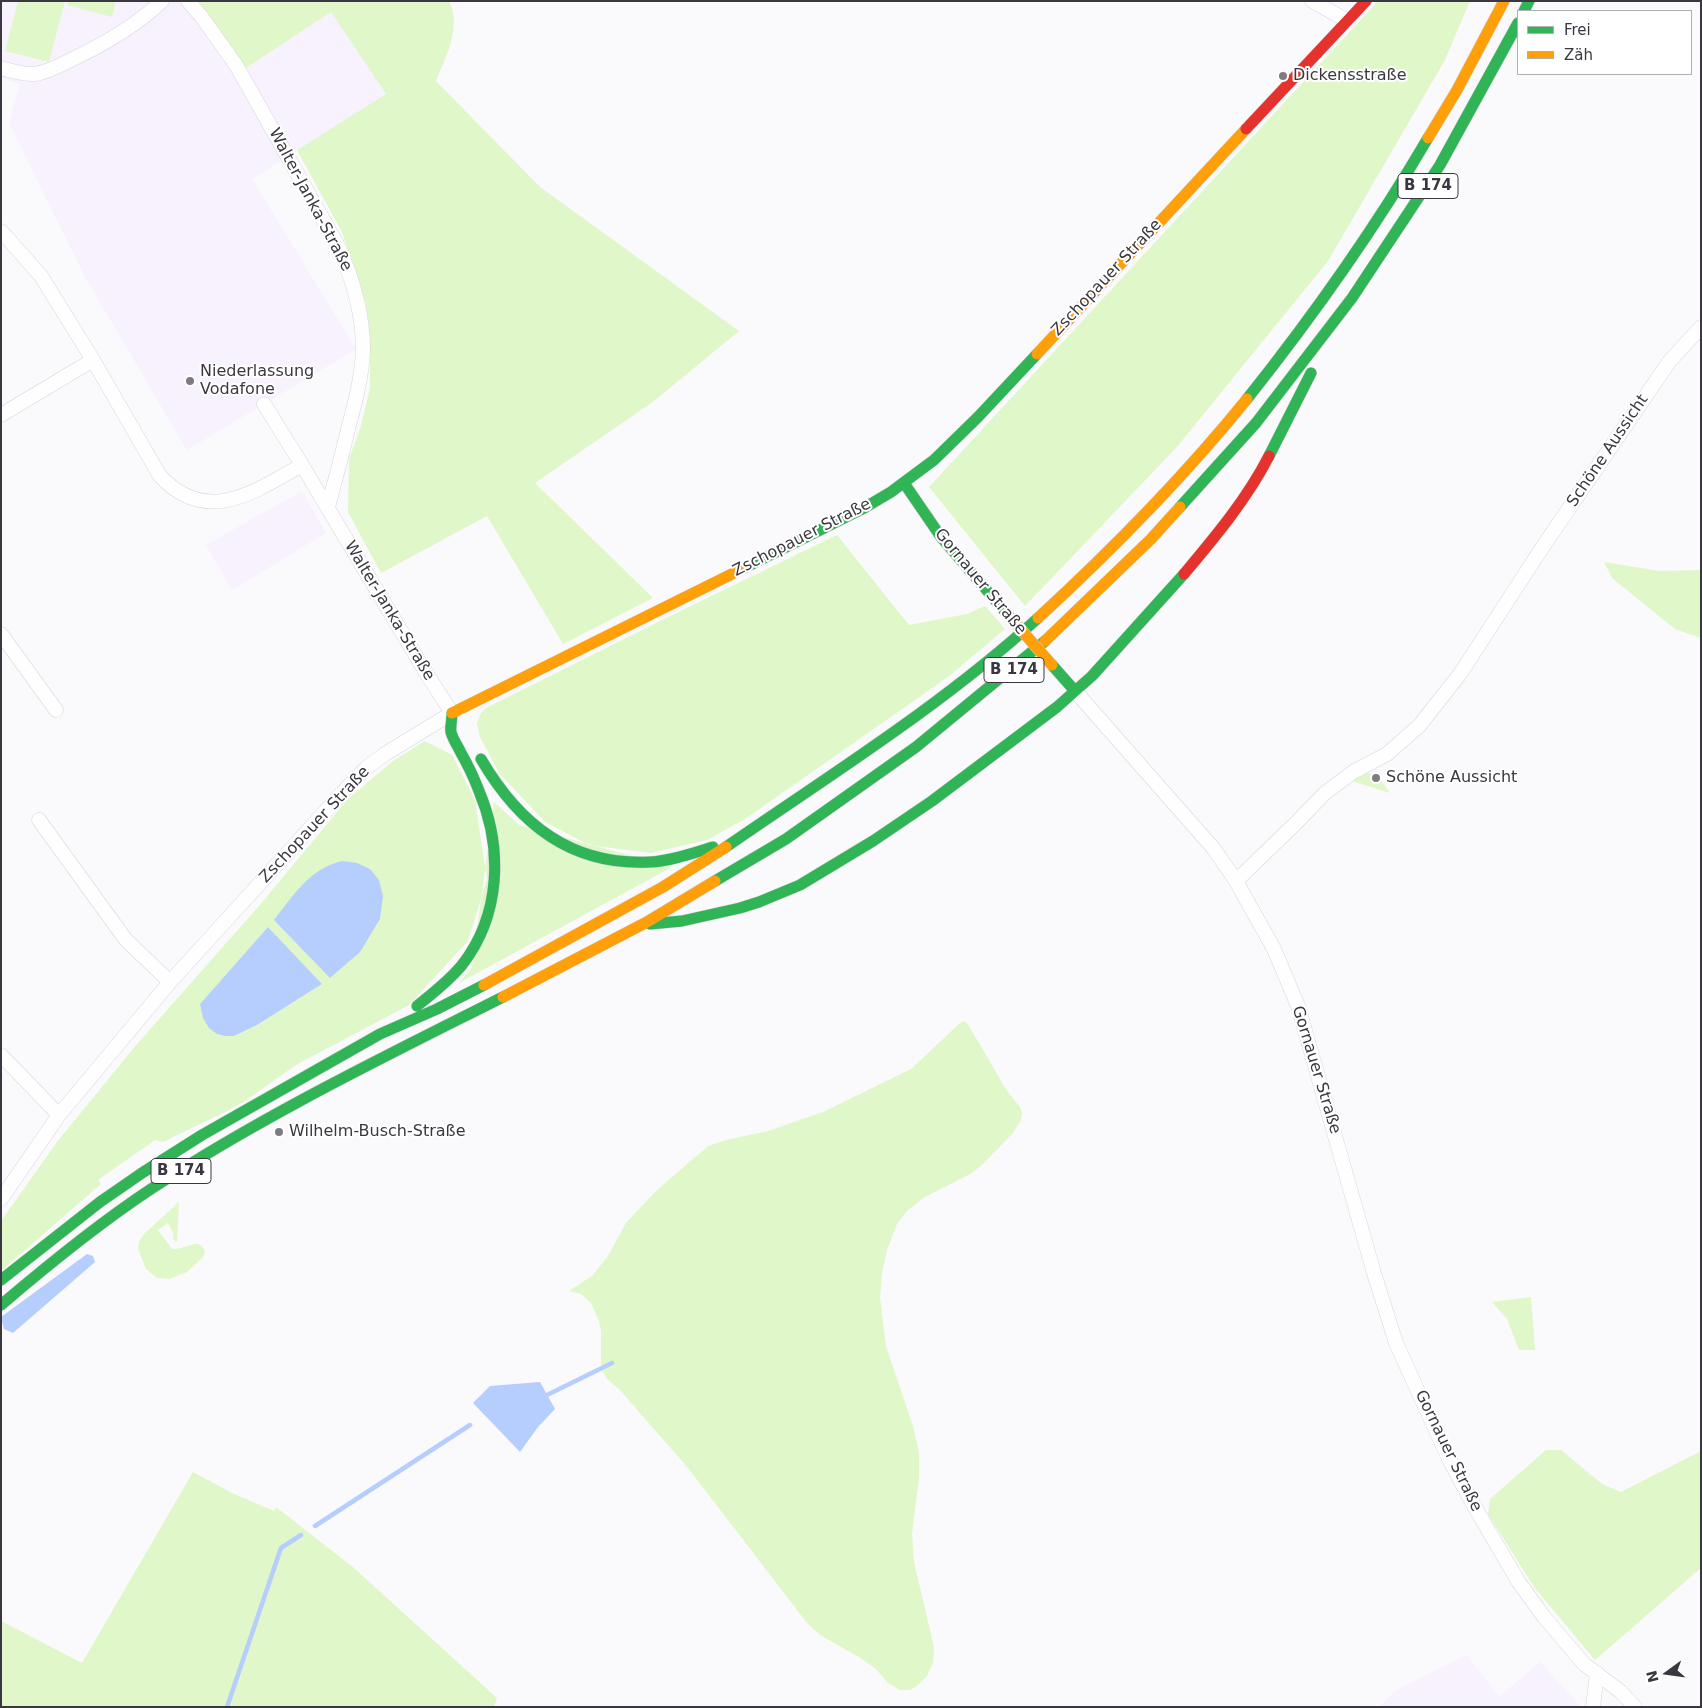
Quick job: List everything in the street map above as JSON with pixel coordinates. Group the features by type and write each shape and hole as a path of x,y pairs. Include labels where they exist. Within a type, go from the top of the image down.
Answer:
{"main road":[{"name":"Zschopauer Straße","path":"452,713 864,508 904,483 934,460 978,417 1366,1"},
{"name":"B 174","path":"1,1280 83,1214 164,1158 270,1095 398,1024 432,1011 571,938 690,871 873,748 944,697 1014,640 1060,599 1162,496 1217,436 1258,387 1345,271 1399,190 1436,128 1504,1"},
{"name":"B 174","path":"1,1305 64,1252 128,1205 213,1151 301,1102 640,925 735,870 835,806 910,753 1002,680 1084,607 1161,530 1252,428 1323,339 1369,276 1424,192 1470,114 1517,26"},
{"path":"640,925 682,921 740,908 800,886 873,841 932,801 1075,691 1092,676 1178,582 1248,494 1307,384 1323,339"},
{"name":"Gornauer Straße","path":"904,483 941,537 1075,691"},
{"path":"452,713 462,725"},
{"path":"398,1024 448,982 466,960 481,933 492,903 497,865 493,832 482,795 452,734 452,713"},
{"path":"476,748 488,774 516,811 550,838 576,851 625,862 644,862 675,858 730,843"}],"street":[{"path":"1,68 35,74 56,68 122,32 152,11 162,1"},
{"name":"Walter-Janka-Straße","path":"188,1 236,64 338,246 352,283 361,324 362,369 355,404 328,507"},
{"path":"1312,1 1348,21"},
{"path":"1,230 41,276 93,360 160,476 171,488 190,498 205,501 230,501 260,489 302,465"},
{"name":"Schöne Aussicht","path":"1236,882 1325,793 1353,772 1387,754 1419,726 1460,674 1542,548 1669,362 1701,327"},
{"path":"1,415 93,360"},
{"name":"Walter-Janka-Straße","path":"264,404 452,713"},
{"path":"1,634 56,710"},
{"name":"Gornauer Straße","path":"1075,691 1214,849 1236,882 1274,949 1298,1006 1374,1273 1396,1342 1449,1459 1518,1581 1544,1617 1579,1657 1621,1692 1635,1707"},
{"name":"Zschopauer Straße","path":"1,1200 59,1115 170,982 342,793 366,768 403,741 452,713"},
{"path":"38,820 126,940 170,982"},
{"path":"1,1055 59,1115"},
{"path":"1593,1707 1597,1673"}],"shaded area":[{"path":"1,1 198,1 246,68 331,12 386,94 252,179 356,349 187,450 85,277 9,123 20,84 1,78"},
{"path":"302,491 326,533 232,590 206,545"},
{"path":"1467,1655 1499,1697 1540,1662 1581,1707 1379,1707 1395,1691"}],"green space":[{"path":"18,1 65,1 49,62 5,51"},
{"path":"68,1 116,1 112,17 67,5"},
{"path":"198,1 449,1 453,11 453,32 448,52 436,81 540,187 739,331 654,401 535,483 653,598 563,644 487,516 381,573 348,512 349,459 361,426 370,388 370,347 366,305 342,232 297,150 386,94 331,12 246,68"},
{"path":"1378,1 1470,1 1445,60 1328,261 1176,448 1025,606 929,487"},
{"path":"837,535 909,625 967,614 985,606 1005,629 948,677 745,819 707,840 651,853 589,845 545,822 499,773 480,737 477,723 481,713 486,708"},
{"path":"1604,562 1659,571 1701,570 1701,638 1675,629 1612,578"},
{"path":"425,741 452,755 475,800 487,879 468,941 409,1005 296,1065 245,1101 227,1111 163,1142 155,1140 98,1180 101,1184 1,1271 1,1221 57,1142 137,1044 259,906 347,800 393,761","holes":["268,927 322,984 257,1025 234,1036 200,1004"]},
{"path":"1365,773 1377,776 1390,793 1352,781"},
{"path":"494,802 519,825 672,867 459,983 472,967"},
{"path":"965,1021 1022,1113 1021,1120 1013,1133 983,1164 972,1173 923,1198 906,1212 897,1224 887,1250 882,1273 880,1297 886,1346 913,1426 919,1452 919,1479 912,1534 914,1562 934,1647 933,1663 927,1676 910,1690 900,1690 888,1683 876,1669 820,1635 807,1623 688,1468 619,1389 607,1379 601,1368 601,1331 599,1321 591,1303 581,1294 569,1291 592,1276 608,1256 626,1223 656,1191 708,1146 768,1131 823,1112 911,1069 960,1023"},
{"path":"179,1202 177,1242 173,1239 174,1235 168,1223 158,1230 172,1249 196,1244 203,1247 205,1252 202,1258 187,1272 169,1279 157,1278 146,1269 138,1249 139,1241 145,1233"},
{"path":"1531,1297 1535,1350 1519,1350 1507,1319 1492,1302"},
{"path":"1546,1450 1561,1450 1602,1484 1621,1492 1701,1451 1701,1568 1595,1660 1534,1587 1488,1514 1490,1499"},
{"path":"193,1472 232,1493 274,1511 276,1507 354,1568 497,1698 494,1707 1,1707 1,1621 82,1663"}],"water":[{"path":"342,861 357,863 370,869 379,880 383,896 380,919 360,952 330,978 274,920 296,892 311,877 320,870"},
{"path":"268,927 322,984 257,1025 234,1036 217,1034 209,1028 203,1018 200,1004"},
{"path":"87,1254 93,1256 95,1262 13,1333 4,1329 1,1317"},
{"path":"540,1382 555,1409 538,1427 520,1452 473,1403 490,1386"}],"waterway":[{"path":"547,1395 612,1363"},
{"path":"315,1526 470,1425"},
{"path":"227,1707 281,1548 301,1535"}],"traffic: fast":[{"path":"1524,10 1529,1"},
{"path":"1180,507 1256,423 1352,298 1440,165 1517,25"},
{"path":"1247,399 1296,336 1342,272 1428,138"},
{"path":"744,568 864,508 891,492 934,460 978,417 1037,354"},
{"path":"1269,456 1311,373"},
{"path":"904,483 941,537 1008,615"},
{"path":"650,924 682,921 759,902 800,885 873,841 932,801 1057,707 1092,676 1184,574"},
{"path":"726,847 925,710 1038,618"},
{"path":"715,881 786,839 916,747 1045,641"},
{"path":"1052,665 1075,691"},
{"path":"417,1006 452,976 475,946 491,903 494,881 492,835 487,813 473,776 452,735 452,713"},
{"path":"481,759 512,803 530,821 550,836 572,848 596,857 622,861 650,862 674,858 713,847"},
{"path":"1,1280 100,1202 202,1135 380,1034 437,1009 484,985"},
{"path":"1,1305 93,1230 131,1202 193,1162 324,1088 503,997"}],"traffic: slow":[{"path":"1428,138 1457,90 1504,1"},
{"path":"1037,354 1246,129"},
{"path":"1038,618 1146,513 1198,457 1247,399"},
{"path":"1045,641 1151,539 1180,507"},
{"path":"452,713 744,568"},
{"path":"1008,615 1052,665"},
{"path":"484,985 663,887 726,847"},
{"path":"503,997 647,922 715,881"}],"traffic: jam":[{"path":"1246,129 1366,1"},
{"path":"1184,574 1241,502 1269,456"}],"place":[{"name":"Dickensstraße","path":"1283,76"},
{"name":"Niederlassung Vodafone","path":"190,381"},
{"name":"Schöne Aussicht","path":"1376,778"},
{"name":"Wilhelm-Busch-Straße","path":"279,1132"}]}
